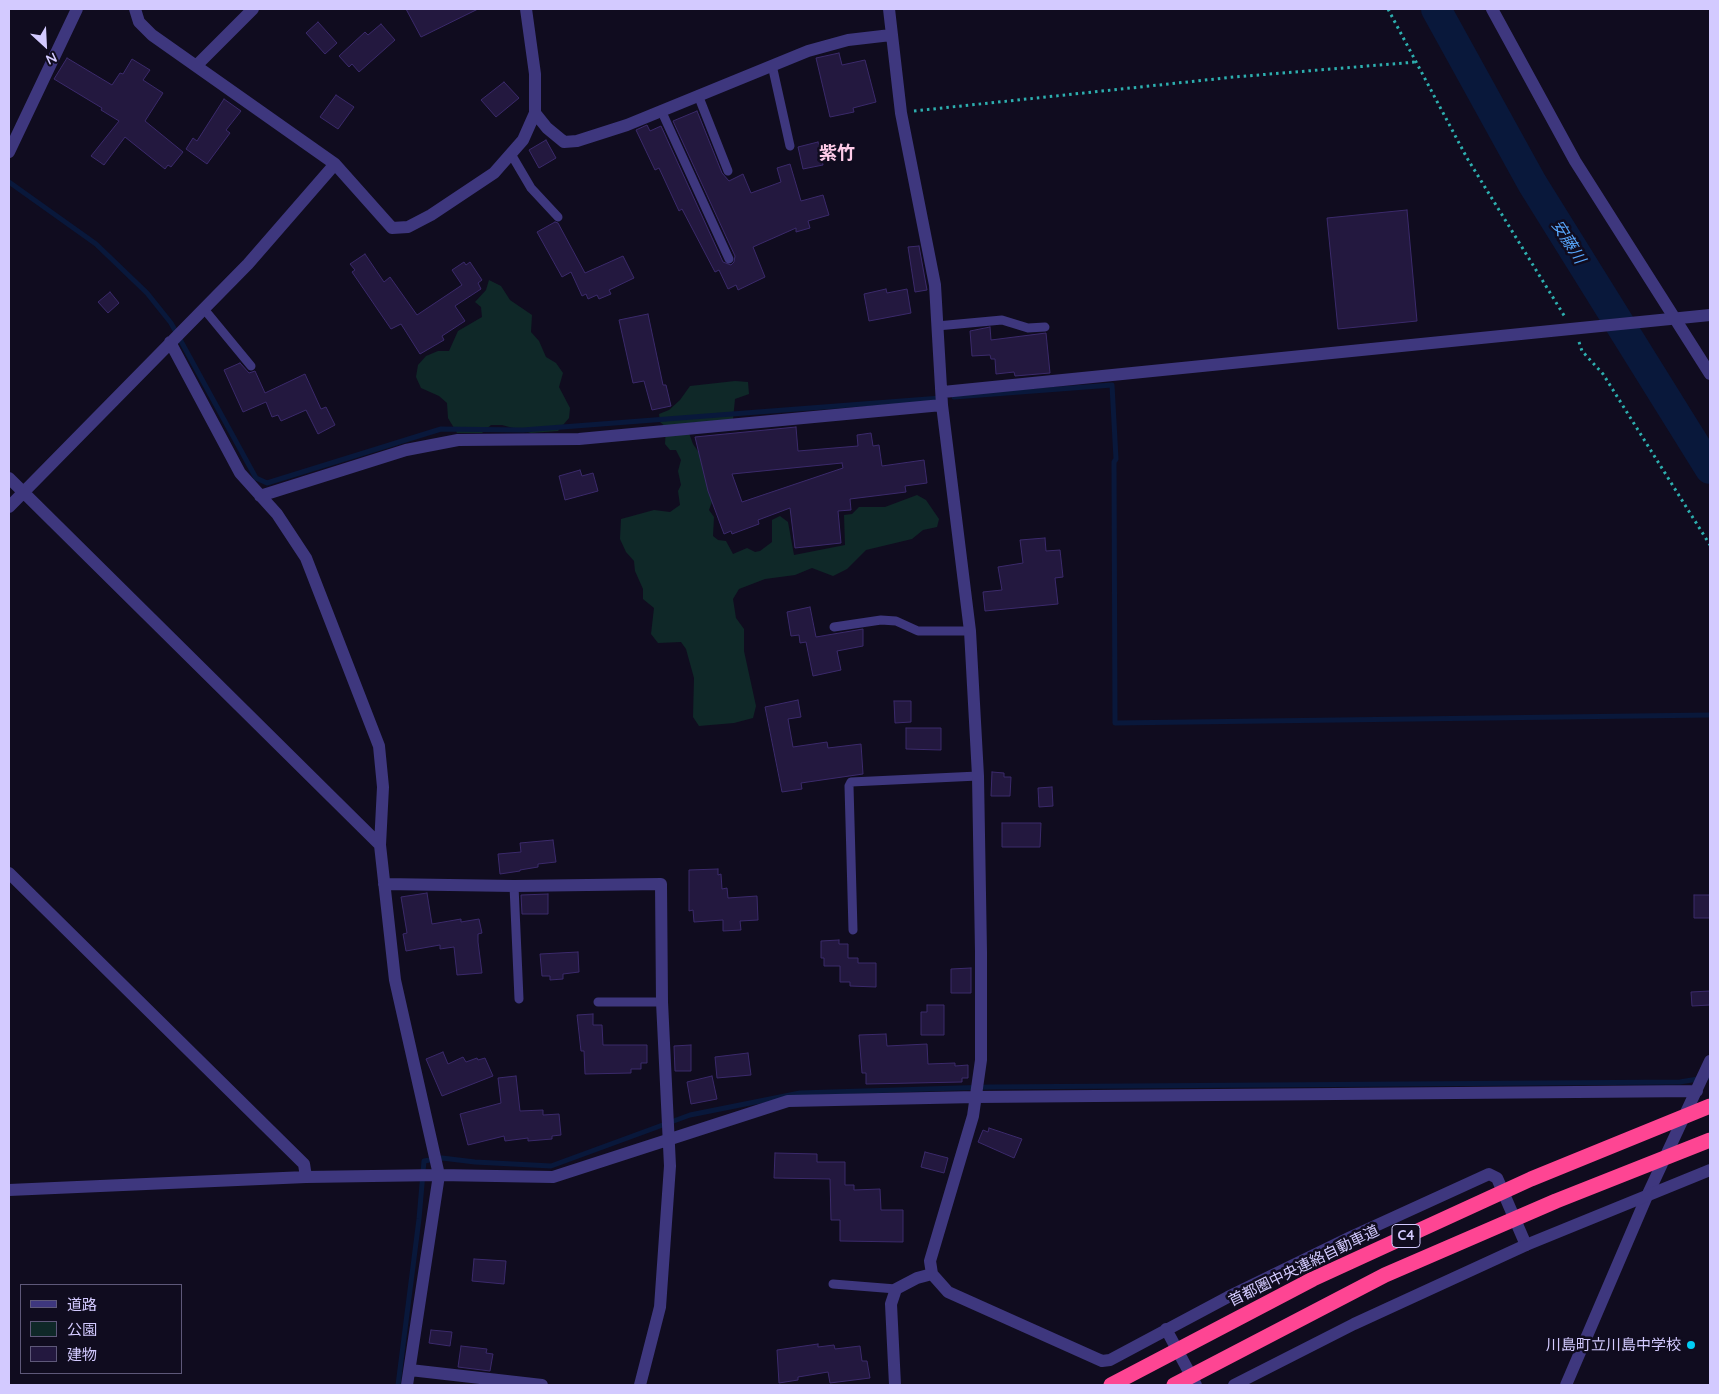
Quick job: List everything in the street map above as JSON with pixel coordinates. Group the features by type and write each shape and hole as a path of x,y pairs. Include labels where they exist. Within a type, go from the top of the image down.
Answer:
{"highway":[{"name":"首都圏中央連絡自動車道","path":"1112,1385 1313,1279 1531,1179 1710,1106"},
{"name":"C4","path":"1174,1385 1385,1275 1556,1201 1710,1140"}],"street":[{"path":"9,152 77,9"},
{"path":"135,9 139,22 152,35 335,164 392,228 408,227 431,215 494,173 523,140 535,114 534,74 526,9"},
{"path":"196,66 253,9"},
{"path":"889,9 901,113 935,285 942,398 970,631 978,776 981,1060 973,1116 930,1260 932,1274 948,1292 1102,1361 1110,1360 1166,1329 1351,1237 1489,1174 1497,1178 1526,1245"},
{"path":"1492,9 1575,161 1710,374"},
{"path":"535,114 547,128 564,142 577,141 627,125 808,51 848,40 891,35"},
{"path":"9,507 248,264 335,164"},
{"path":"260,496 406,450 458,440 579,439 1710,315"},
{"path":"170,342 240,473 277,514 306,558 379,746 383,787 380,845 396,980 439,1174 407,1385"},
{"path":"9,478 380,845"},
{"path":"9,873 304,1164 306,1177"},
{"path":"384,884 514,886 661,884 662,1002 670,1166 660,1307 640,1385"},
{"path":"1566,1385 1647,1196 1697,1092 1710,1060"},
{"path":"9,1190 306,1177 439,1174 553,1177 788,1101 976,1097 1697,1092"},
{"path":"1234,1385 1354,1324 1526,1245 1710,1170"},
{"path":"895,1385 890,1304 896,1289 917,1278 932,1274"},
{"path":"1166,1329 1196,1385"},
{"path":"410,1370 542,1385"}],"lane":[{"path":"772,65 790,146"},
{"path":"698,95 728,171"},
{"path":"660,110 729,259"},
{"path":"510,154 532,188 558,217"},
{"path":"204,308 251,366"},
{"path":"937,326 1002,320 1028,328 1045,326"},
{"path":"834,627 881,620 896,621 918,632 970,631"},
{"path":"853,930 849,786 851,782 978,776"},
{"path":"514,886 519,999"},
{"path":"598,1002 662,1002"},
{"path":"833,1284 896,1289"}],"path":[{"path":"1388,9 1468,158 1573,329 1582,351 1603,374 1710,545"},
{"path":"901,113 982,102 1416,62"}],"green space":[{"path":"489,280 501,286 510,300 532,315 531,332 539,341 546,357 556,363 563,373 559,387 570,408 569,418 558,431 531,433 502,425 491,425 482,433 457,433 448,418 447,403 439,396 421,388 416,377 418,365 426,356 438,351 449,351 458,331 482,317 481,307 475,302 486,290"},
{"path":"735,381 748,382 749,394 735,399 733,419 709,424 696,422 686,425 693,444 704,460 713,499 709,510 714,517 713,536 718,540 726,541 733,554 747,548 755,552 760,551 772,542 772,520 780,516 788,522 794,555 845,545 844,515 852,514 859,507 885,507 917,495 926,500 939,519 937,527 923,530 912,539 866,550 847,569 833,576 812,568 795,575 765,579 739,589 733,599 736,618 744,629 744,651 756,706 753,718 734,723 699,726 693,717 694,678 686,649 681,642 658,643 651,634 654,608 643,599 643,589 635,571 634,561 626,552 620,539 621,519 654,510 670,512 680,505 678,491 681,485 678,471 681,460 676,450 670,450 665,444 666,427 660,422 659,414 669,410 680,400 690,386"}],"building":[{"path":"406,9 478,9 421,37"},
{"path":"318,22 337,43 325,54 306,33"},
{"path":"381,24 395,40 359,72 352,64 349,67 339,56 365,32 368,35"},
{"path":"839,53 842,65 865,60 876,102 853,108 854,112 830,117 816,58"},
{"path":"67,58 112,85 120,73 123,74 132,59 150,70 143,80 163,93 145,121 183,152 171,167 168,165 165,169 125,137 104,165 91,156 119,121 101,110 102,108 54,79"},
{"path":"504,82 519,98 496,117 481,100"},
{"path":"336,95 354,107 338,129 320,117"},
{"path":"224,99 241,111 226,130 230,133 207,164 186,149 193,138 197,141"},
{"path":"697,111 722,173 729,181 743,174 751,193 781,182 777,168 790,164 801,201 823,195 829,215 808,221 810,228 796,232 796,228 753,247 765,277 738,290 736,285 728,289 719,270 715,272 682,209 679,211 659,168 655,170 636,130 647,125 650,131 661,126 723,262 731,265 734,262 735,256 673,121"},
{"path":"546,140 556,158 539,168 529,150"},
{"path":"818,142 823,165 803,169 798,147"},
{"path":"1407,210 1417,321 1338,329 1327,218"},
{"path":"555,222 558,223 585,273 623,256 634,278 609,290 611,294 599,299 597,295 588,299 586,294 582,296 571,272 562,277 537,232"},
{"path":"919,246 927,290 915,292 908,247"},
{"path":"365,254 384,282 390,277 417,315 462,285 452,270 464,262 466,265 470,262 482,280 478,283 481,289 455,306 465,321 442,336 444,340 420,354 401,324 391,329 352,272 355,270 350,264"},
{"path":"886,289 887,293 907,289 911,313 869,321 864,294"},
{"path":"110,292 119,303 108,313 98,302"},
{"path":"648,314 663,385 666,385 671,406 652,410 644,381 633,383 619,320"},
{"path":"990,327 991,340 1046,333 1050,373 1015,376 1014,372 996,374 995,359 991,359 990,355 972,356 970,331"},
{"path":"240,363 249,373 255,371 265,393 305,374 321,409 326,407 335,425 318,434 306,410 281,421 278,415 272,417 266,402 243,412 224,370"},
{"path":"796,427 798,451 858,446 857,435 871,433 873,446 879,445 882,466 924,460 927,483 905,486 906,492 850,499 851,510 838,511 841,543 795,548 790,508 758,520 759,524 732,534 731,531 724,534 708,491 695,437","holes":["842,463 843,468 742,502 732,474"]},
{"path":"580,470 582,476 593,473 598,491 565,500 559,476"},
{"path":"1045,538 1046,551 1060,550 1063,577 1055,578 1058,604 985,611 983,592 1002,590 998,567 1023,563 1020,540"},
{"path":"810,607 816,637 863,629 863,646 837,651 841,670 813,676 806,642 800,643 799,635 791,636 787,612"},
{"path":"798,700 801,717 788,719 793,747 827,742 828,748 861,744 863,774 801,783 802,789 782,792 765,707"},
{"path":"894,701 911,701 911,722 895,723"},
{"path":"906,728 941,728 941,750 906,749"},
{"path":"992,772 1004,773 1004,777 1011,777 1010,796 991,796"},
{"path":"1052,787 1053,806 1039,807 1038,788"},
{"path":"1002,823 1041,823 1040,847 1002,847"},
{"path":"553,840 556,862 538,864 538,867 500,874 498,854 521,852 520,843"},
{"path":"718,869 718,875 721,874 722,889 727,888 728,898 757,896 758,920 740,921 741,930 723,931 723,920 694,922 693,910 689,911 689,870"},
{"path":"427,893 432,924 461,919 461,922 479,919 482,933 478,934 478,942 482,973 457,975 454,947 440,949 440,945 406,951 403,934 407,933 401,897"},
{"path":"548,894 548,914 522,914 521,895"},
{"path":"1694,895 1710,895 1710,918 1694,918"},
{"path":"839,940 839,944 848,944 848,958 858,958 858,963 876,963 876,987 850,986 850,982 840,982 840,966 824,966 824,958 821,958 821,941"},
{"path":"578,952 579,972 563,974 563,979 550,980 550,976 542,976 540,954"},
{"path":"971,968 971,993 951,993 951,969"},
{"path":"1710,991 1710,1005 1692,1006 1691,992"},
{"path":"927,1005 944,1005 944,1035 921,1035 921,1012 927,1012"},
{"path":"593,1014 593,1025 602,1025 603,1045 647,1045 647,1063 641,1063 641,1069 631,1069 631,1073 585,1074 584,1051 581,1051 577,1015"},
{"path":"886,1034 887,1046 927,1044 928,1064 955,1063 955,1066 968,1065 968,1078 962,1078 962,1082 866,1084 866,1073 862,1073 859,1035"},
{"path":"691,1045 691,1071 675,1071 674,1046"},
{"path":"443,1052 448,1064 463,1057 466,1062 477,1058 478,1060 485,1058 493,1076 442,1096 426,1059"},
{"path":"748,1053 751,1075 717,1078 715,1057"},
{"path":"516,1076 520,1111 543,1110 543,1115 559,1114 561,1135 552,1136 552,1139 528,1141 528,1138 505,1141 504,1136 468,1145 460,1114 501,1103 498,1078"},
{"path":"712,1076 717,1099 691,1104 687,1082"},
{"path":"989,1128 1022,1139 1014,1158 978,1142 983,1130 988,1132"},
{"path":"925,1152 948,1158 944,1173 921,1167"},
{"path":"775,1153 817,1154 817,1162 845,1162 845,1185 854,1185 854,1190 880,1189 881,1210 903,1210 903,1242 840,1241 840,1220 831,1220 830,1179 774,1178"},
{"path":"474,1259 506,1261 504,1284 472,1281"},
{"path":"431,1330 452,1332 450,1346 429,1343"},
{"path":"818,1344 818,1347 834,1345 835,1349 860,1346 862,1361 867,1361 870,1378 830,1383 828,1372 798,1377 798,1380 779,1383 777,1350"},
{"path":"461,1346 487,1349 486,1353 493,1354 490,1371 458,1367"}],"waterway":[{"name":"安藤川","path":"1436,9 1532,183 1710,469"},
{"path":"9,182 96,244 147,293 171,323 256,478 267,483 441,429 523,430 941,398"},
{"path":"954,397 1112,385 1116,459 1114,462 1115,723 1710,715"},
{"path":"398,1385 419,1219 424,1161 442,1158 475,1162 551,1166 690,1115 800,1093 990,1087 1680,1082 1710,1077"}],"place":[{"name":"川島町立川島中学校","path":"1691,1345"}],"district":[{"name":"紫竹","path":"837,154"}]}
